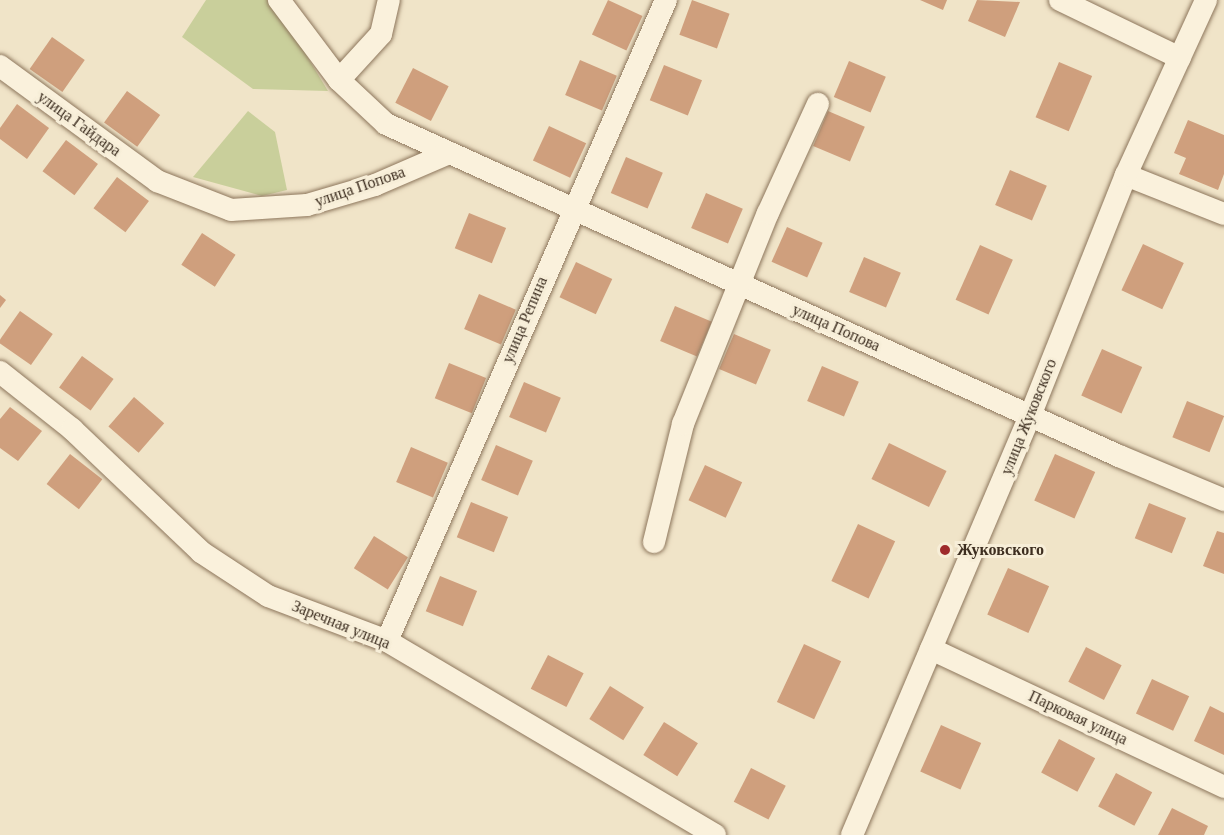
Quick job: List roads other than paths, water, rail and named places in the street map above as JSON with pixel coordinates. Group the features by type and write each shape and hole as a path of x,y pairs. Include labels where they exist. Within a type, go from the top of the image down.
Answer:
{"street":[{"name":"улица Попова","path":"279,0 339,80 386,124 1030,416 1224,500"},
{"path":"339,80 381,34 389,0"},
{"name":"улица Репина","path":"387,641 572,210 666,0"},
{"path":"1060,0 1082,6 1180,58"},
{"name":"улица Жуковского","path":"852,835 1030,416 1126,175 1206,0"},
{"name":"улица Гайдара","path":"0,68 157,181 231,210"},
{"path":"654,542 682,424 818,104"},
{"name":"улица Попова","path":"231,210 307,205 375,185 449,153"},
{"path":"1126,175 1224,214"},
{"name":"Заречная улица","path":"0,372 72,429 201,552 268,596 387,641 716,835"},
{"name":"Парковая улица","path":"931,649 1224,787"}],"place":[{"name":"Жуковского","path":"945,550"}]}
